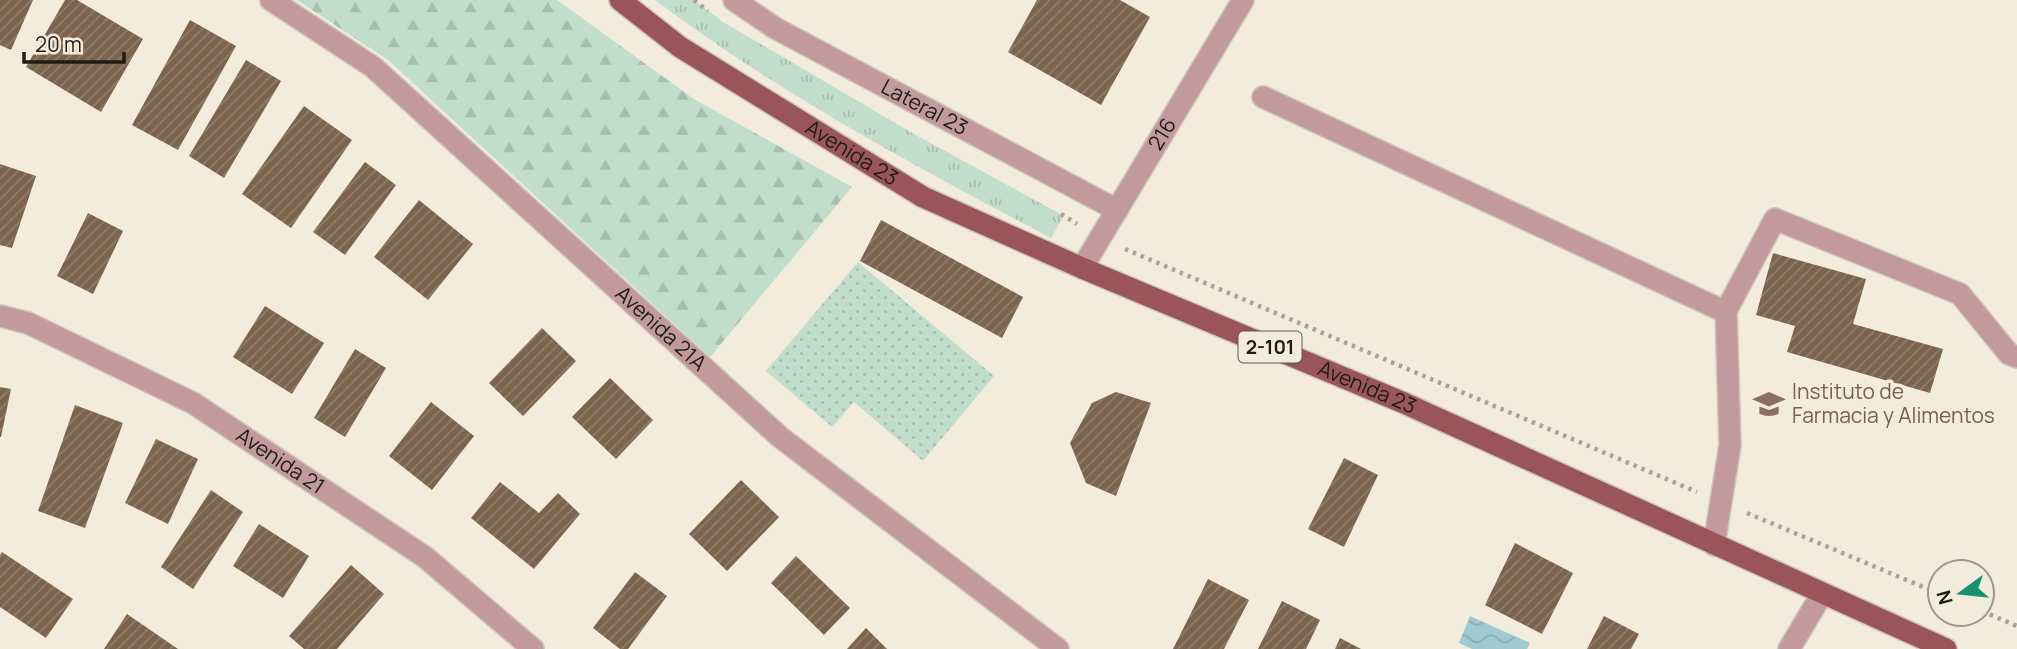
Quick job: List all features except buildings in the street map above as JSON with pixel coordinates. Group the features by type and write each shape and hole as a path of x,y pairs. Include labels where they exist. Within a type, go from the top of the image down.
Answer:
{"main road":[{"name":"Avenida 23","path":"620,0 680,47 923,197 1082,268 1404,403 1946,649"}],"street":[{"name":"Avenida 21A","path":"271,0 373,66 780,437 1058,649"},
{"name":"Lateral 23","path":"734,0 775,28 1117,210"},
{"name":"216","path":"1082,268 1243,0"},
{"path":"1263,97 1726,311"},
{"path":"1714,545 1730,445 1726,311 1775,219 1960,295 2009,354 2017,357"},
{"name":"Avenida 21","path":"0,316 28,323 193,403 425,557 533,649"},
{"path":"1789,649 1822,594"}],"path":[{"path":"694,0 713,15"},
{"path":"1052,209 1100,239 1926,588"},
{"path":"1996,617 2017,626"}],"green space":[{"path":"297,0 557,0 694,99 852,187 710,357 388,60"},
{"path":"655,0 694,0 723,22 914,134 1064,216 1051,238 898,156 798,97"},
{"path":"858,262 994,376 923,461 854,402 832,427 766,371"}],"water":[{"path":"1470,616 1530,643 1527,649 1472,649 1459,643"}],"place":[{"name":"Instituto de Farmacia y Alimentos","path":"1769,404"}]}
